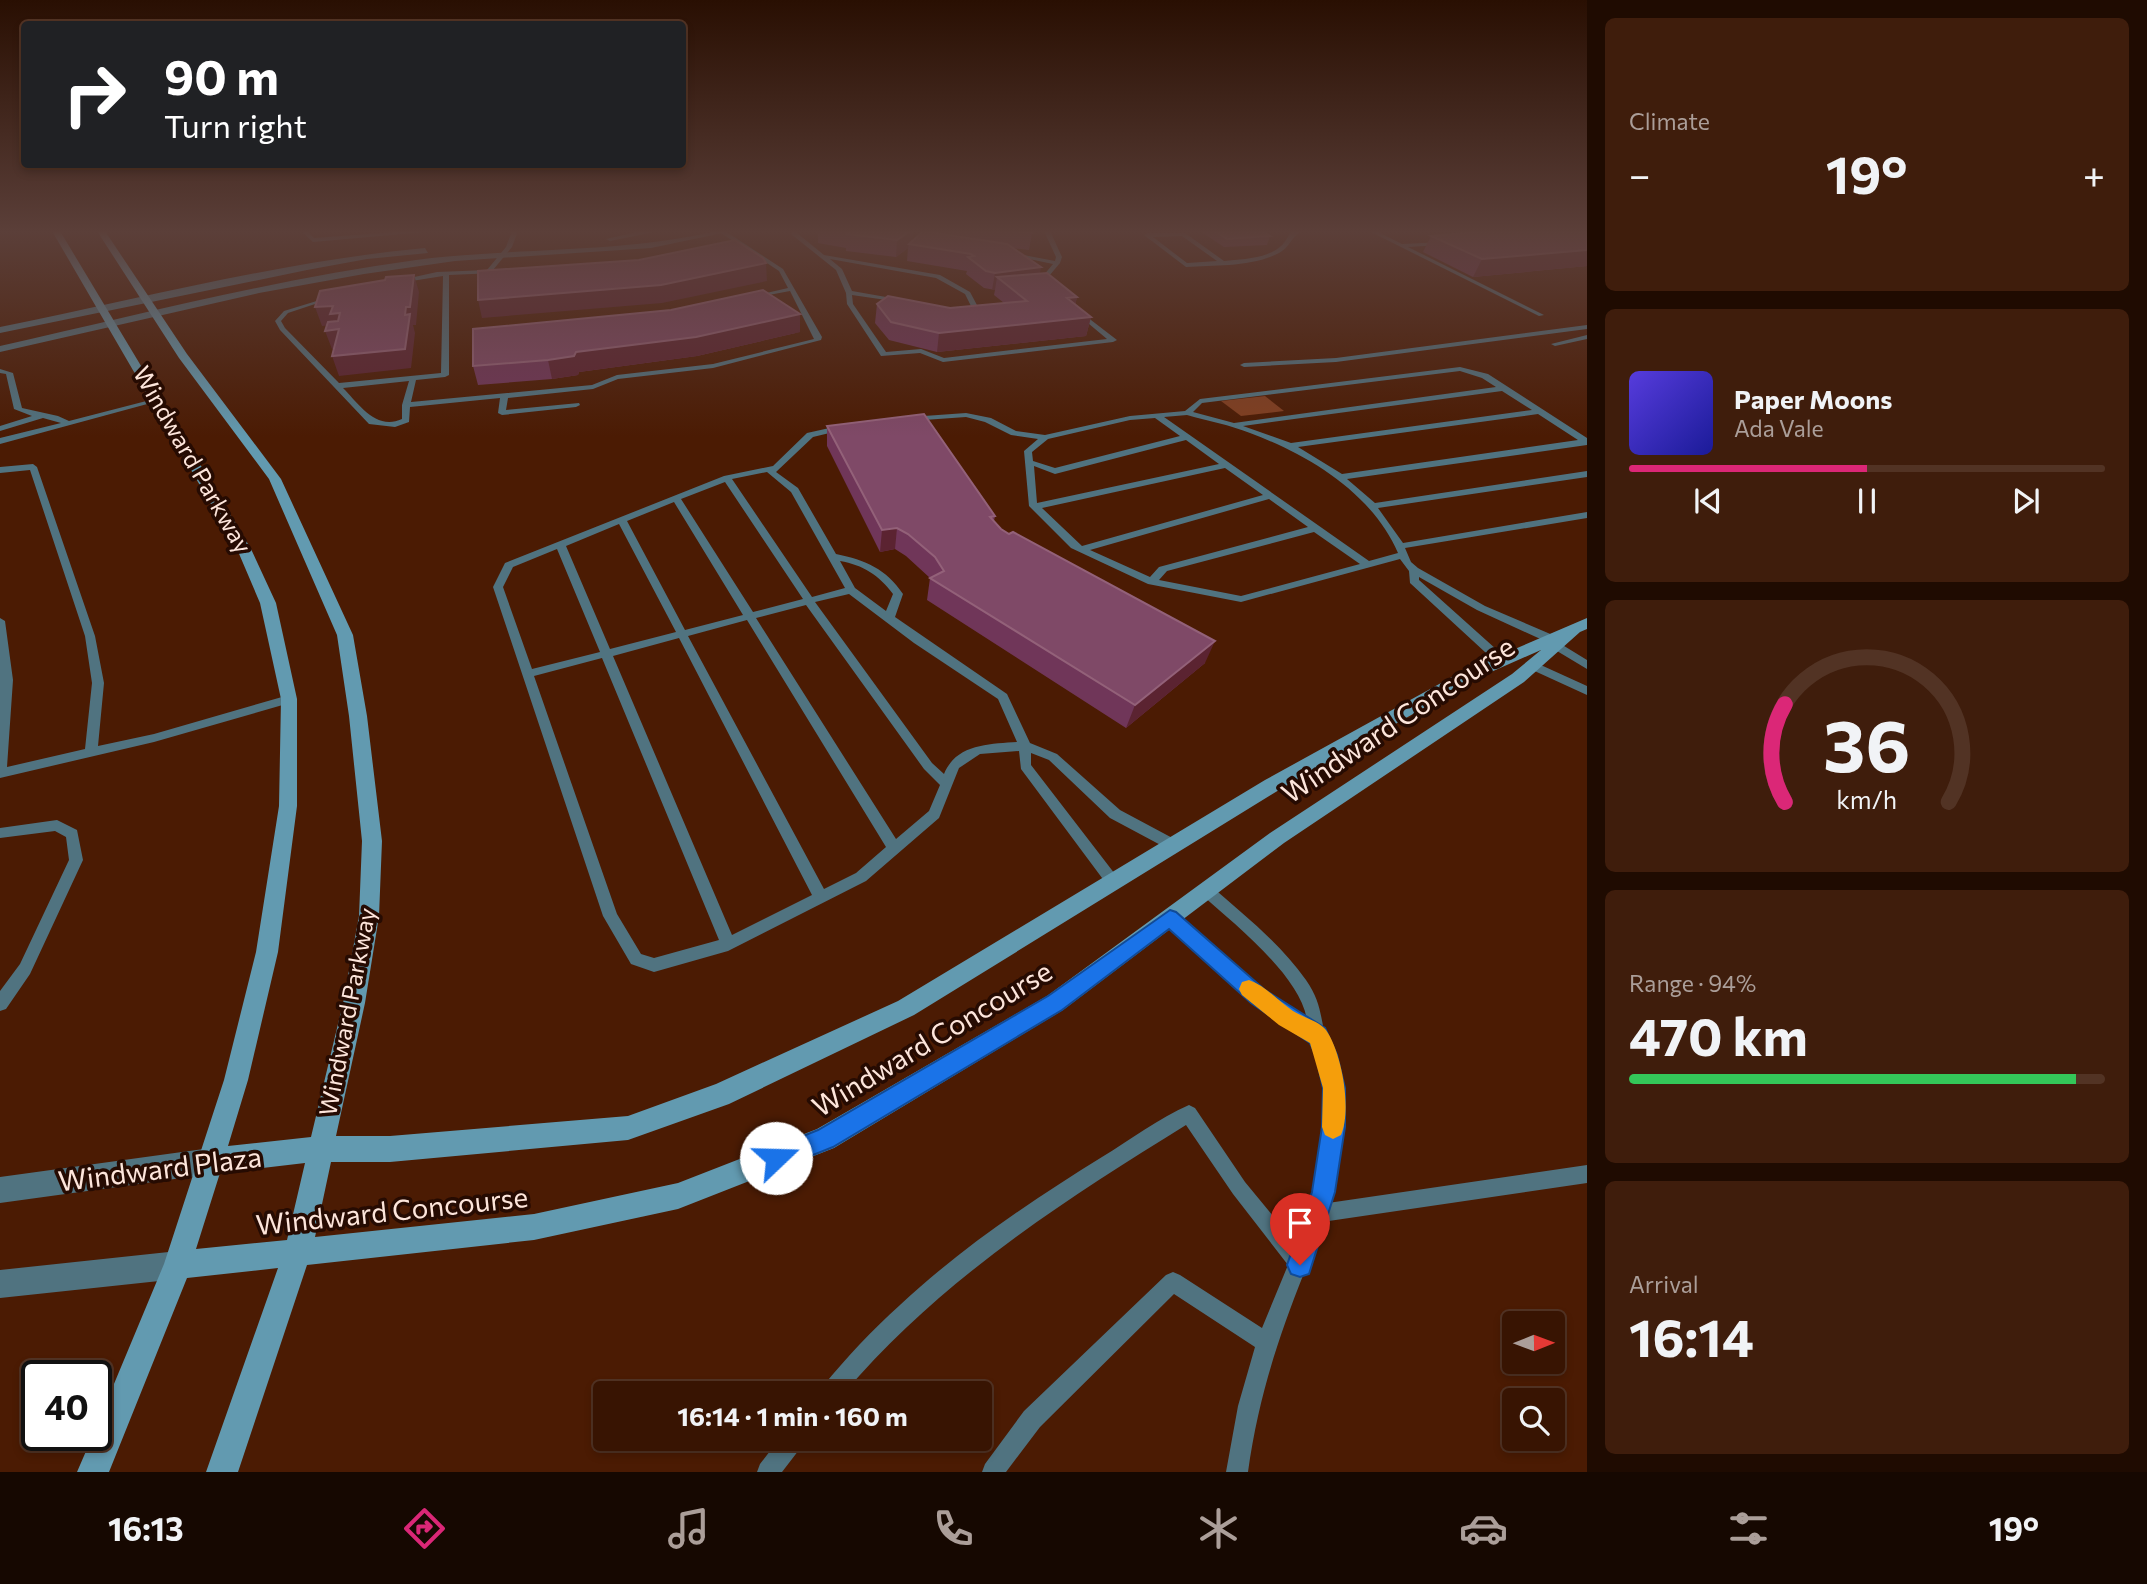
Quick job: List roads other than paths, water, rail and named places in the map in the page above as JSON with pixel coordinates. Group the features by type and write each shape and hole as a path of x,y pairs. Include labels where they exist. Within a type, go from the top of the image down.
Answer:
{"main road":[{"name":"Windward Parkway","path":"93,1472 178,1265 236,1080 267,952 288,806 289,699 268,603 244,549 98,300"},
{"name":"Windward Parkway","path":"147,300 183,356 275,479 345,635 358,716 372,841 369,916 298,1251 222,1472"},
{"name":"Windward Concourse","path":"321,1149 390,1149 628,1128 720,1095 906,1008 1272,785 1467,676 1554,642 1580,626"},
{"name":"Windward Concourse","path":"178,1265 534,1227 678,1196 825,1139 1055,1003 1277,838 1532,665 1554,642"},
{"name":"Windward Plaza","path":"211,1161 321,1149"}],"street":[{"path":"0,331 109,317 183,300"},
{"path":"0,349 109,317 195,300"},
{"name":"Windward Plaza","path":"0,1190 211,1161"},
{"path":"0,1284 178,1265"}],"lane":[{"path":"323,300 286,312 278,321 372,422 382,426 406,420 406,405 413,378"},
{"path":"337,386 445,375 446,300"},
{"path":"406,405 593,387 617,377 713,366 817,340 818,337 798,300"},
{"path":"850,300 884,354 921,351 943,360 1113,340 1070,306"},
{"path":"895,300 911,302"},
{"path":"954,310 964,311 975,307 971,300"},
{"path":"1510,300 1541,315"},
{"path":"1244,365 1336,360 1587,327"},
{"path":"1555,344 1587,337"},
{"path":"0,370 9,373 18,409 56,416 67,423"},
{"path":"1187,413 1200,401 1447,370 1473,371 1586,442"},
{"path":"1228,425 1504,388"},
{"path":"504,397 502,413 576,405"},
{"path":"0,440 158,400"},
{"path":"1290,446 1539,411"},
{"path":"900,420 967,415 988,420 1014,433 1045,437 1187,413 1250,430 1290,446 1340,477 1372,506 1414,570 1481,608 1554,642 1587,666"},
{"path":"0,429 42,415"},
{"path":"1157,416 1368,565"},
{"path":"862,425 810,435 772,468 727,478 509,565 498,587 610,916 636,959 653,965 728,944 861,877 934,814 954,765 977,750 1025,746 1053,757 1115,814 1173,845"},
{"path":"1045,437 1028,451 1031,504 1081,549 1152,582 1241,599 1368,565 1402,550 1587,515"},
{"path":"1029,462 1055,471 1188,438"},
{"path":"1340,477 1586,442"},
{"path":"1035,507 1226,465"},
{"path":"0,470 33,467 90,636 98,683 91,752"},
{"path":"772,468 771,472 794,490 851,590 1003,697 1025,746 1025,766 1113,882"},
{"path":"1372,506 1587,474"},
{"path":"727,478 809,601 928,766 946,783"},
{"path":"1081,549 1271,496"},
{"path":"676,498 894,848"},
{"path":"622,520 680,635 821,898"},
{"path":"1152,582 1163,569 1317,528"},
{"path":"560,544 728,944"},
{"path":"834,557 862,561 879,571 898,594 889,618"},
{"path":"1414,570 1414,581 1502,661"},
{"path":"528,674 851,590"},
{"path":"0,621 7,680 0,772 154,738 289,699"},
{"path":"1532,665 1587,691"},
{"path":"0,833 57,825 72,834 76,860 24,969 0,1004"},
{"path":"1206,890 1269,948 1294,977 1312,1005 1317,1035 1326,1055 1334,1088 1333,1127 1317,1214 1300,1265 1267,1343 1243,1425 1237,1472"},
{"path":"1170,918 1258,997 1317,1035"},
{"path":"842,1381 909,1307 1080,1180 1189,1114 1239,1188 1300,1265"},
{"path":"1317,1214 1587,1174"},
{"path":"993,1472 1032,1419 1173,1282 1267,1343"},
{"path":"768,1472 784,1451"}]}
